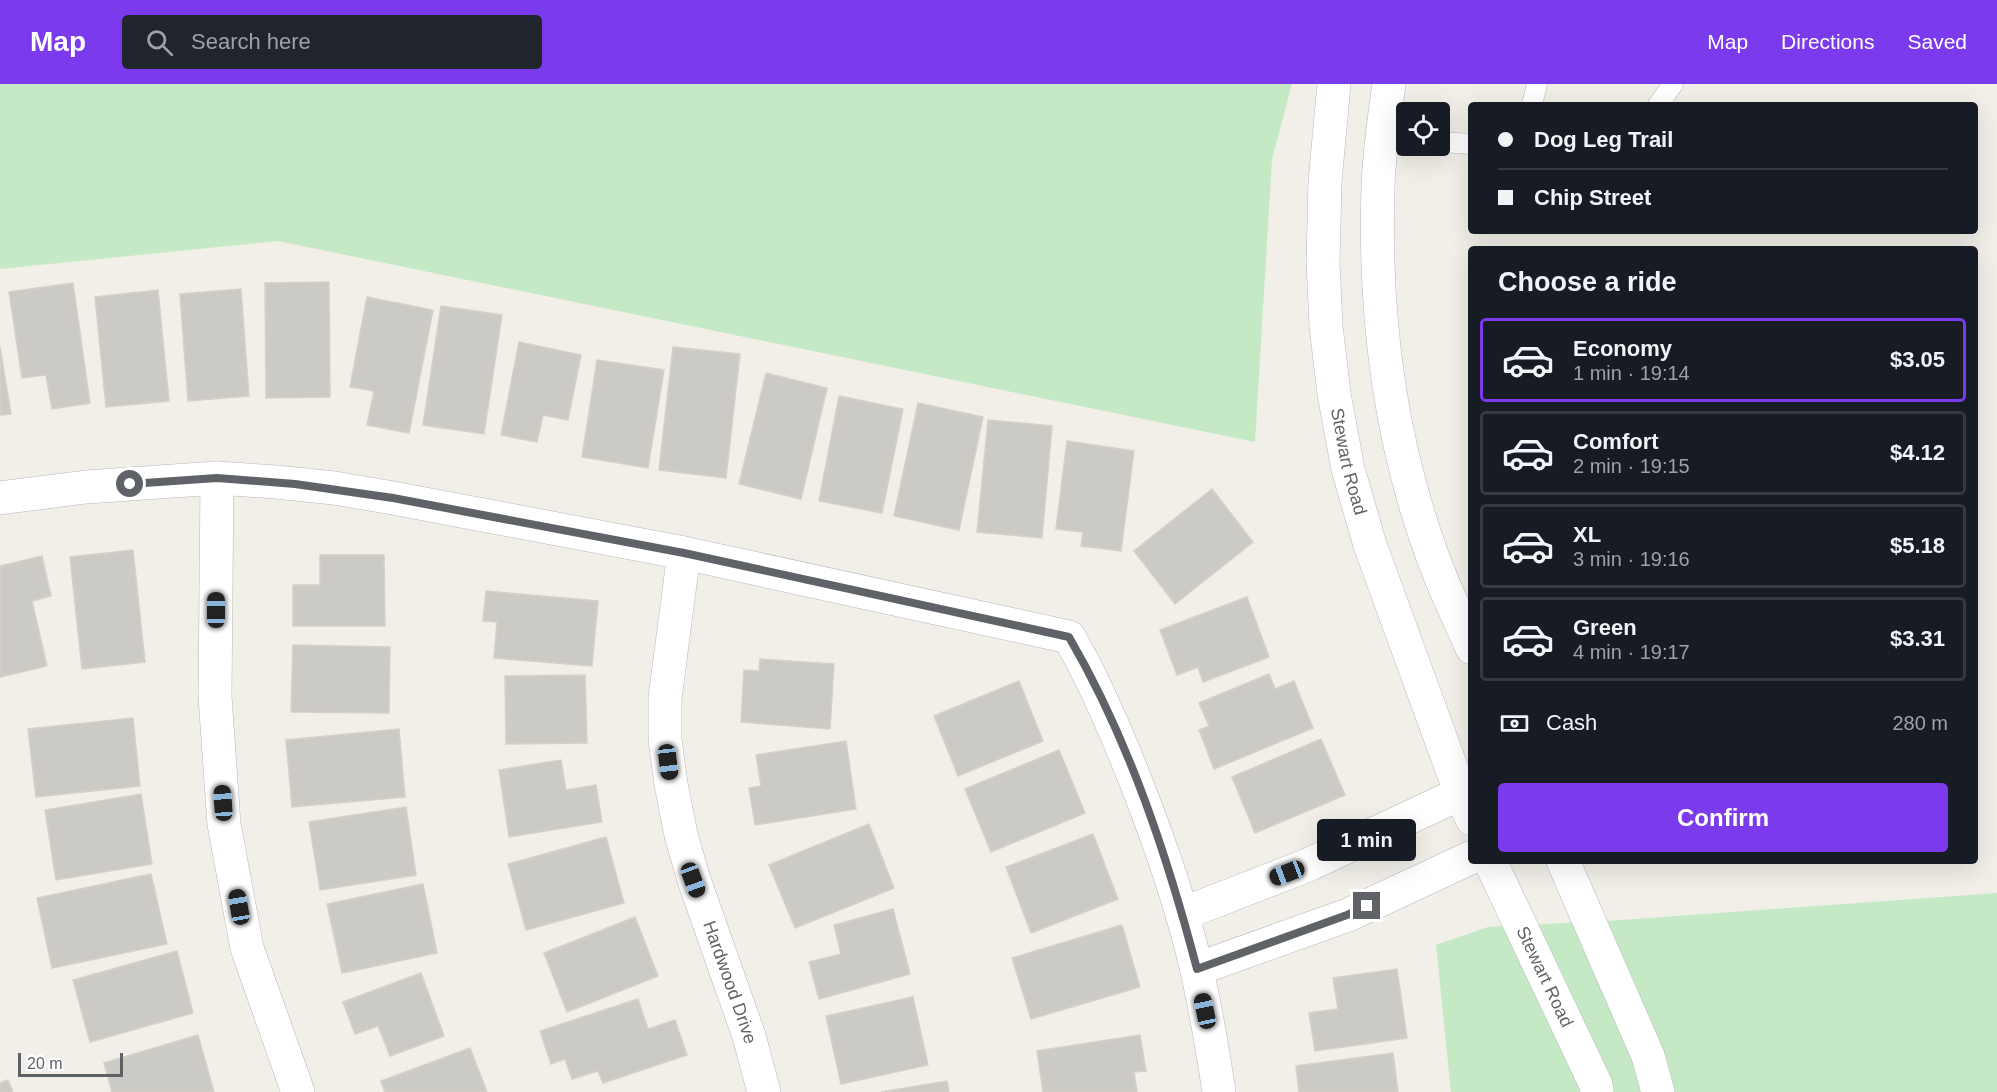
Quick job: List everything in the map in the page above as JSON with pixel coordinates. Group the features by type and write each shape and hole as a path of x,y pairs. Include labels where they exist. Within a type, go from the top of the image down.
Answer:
{"street":[{"name":"Stewart Road","path":"1334,84 1325,182 1323,262 1326,326 1334,394 1348,469 1371,545 1468,800"},
{"path":"1389,84 1394,139 1378,188 1379,276 1383,341 1391,401 1404,463 1431,553 1468,639"},
{"path":"0,498 86,487 217,478 299,484 393,498 684,553 1069,637 1110,716 1158,838 1197,969 1210,1031 1219,1092"},
{"path":"217,478 215,697 224,824 247,948 298,1092"},
{"name":"Hardwood Drive","path":"684,553 665,698 665,740 671,784 693,880 749,1036 764,1092"},
{"path":"1182,914 1468,800"},
{"path":"1197,969 1347,915 1468,859"},
{"name":"Stewart Road","path":"1491,864 1596,1085 1597,1092"},
{"path":"1564,864 1648,1056 1658,1092"}],"lane":[{"path":"1533,102 1537,84"},
{"path":"1660,102 1673,84"},
{"path":"1450,143 1468,144"}],"green space":[{"path":"0,84 1292,84 1272,159 1255,442 278,241 0,269"},
{"path":"1997,893 1997,1092 1451,1092 1436,945 1488,927 1622,920"}],"building":[{"path":"329,282 330,397 266,398 265,283"},
{"path":"73,283 90,403 52,409 46,375 22,378 9,292"},
{"path":"241,289 249,396 188,401 180,294"},
{"path":"158,290 169,401 106,407 95,297"},
{"path":"367,297 433,310 409,433 367,425 374,391 350,387"},
{"path":"441,306 502,315 484,434 423,425"},
{"path":"519,342 581,355 568,420 543,415 537,442 501,435"},
{"path":"0,347 11,414 0,415"},
{"path":"673,347 740,354 726,478 659,470"},
{"path":"597,360 664,370 648,468 582,457"},
{"path":"766,373 827,388 801,499 739,484"},
{"path":"839,396 903,409 882,513 819,501"},
{"path":"918,403 983,417 959,530 894,516"},
{"path":"988,420 1052,426 1042,538 977,532"},
{"path":"1067,441 1134,451 1121,551 1081,546 1083,532 1056,529"},
{"path":"1212,489 1253,542 1175,604 1134,551"},
{"path":"133,550 145,662 82,669 70,557"},
{"path":"320,555 384,555 385,626 293,626 293,585 320,585"},
{"path":"42,556 51,596 32,601 47,666 0,677 0,566"},
{"path":"486,591 598,601 592,666 494,658 497,622 483,621"},
{"path":"1247,597 1269,657 1203,682 1198,667 1177,675 1160,630"},
{"path":"293,645 390,647 389,713 291,712"},
{"path":"760,659 834,664 830,729 741,722 744,670 759,671"},
{"path":"1269,674 1275,689 1294,681 1313,728 1214,769 1199,730 1209,726 1199,703"},
{"path":"585,675 587,743 506,744 505,676"},
{"path":"1019,681 1043,741 958,776 934,716"},
{"path":"133,718 140,786 36,797 28,729"},
{"path":"399,729 405,797 292,807 286,740"},
{"path":"1321,739 1345,795 1255,833 1232,777"},
{"path":"846,741 856,809 755,825 749,788 761,786 756,755"},
{"path":"1059,750 1085,813 991,852 965,789"},
{"path":"561,760 566,790 596,785 602,822 509,837 499,770"},
{"path":"141,794 152,864 56,880 45,810"},
{"path":"406,807 416,875 320,890 309,822"},
{"path":"869,824 894,888 795,928 769,865"},
{"path":"1093,834 1118,899 1031,933 1006,867"},
{"path":"606,837 624,903 526,930 508,864"},
{"path":"151,874 167,944 52,968 37,898"},
{"path":"423,884 437,953 342,973 327,904"},
{"path":"893,909 910,974 819,999 809,962 841,954 834,925"},
{"path":"635,917 658,976 567,1012 544,953"},
{"path":"1122,925 1140,987 1031,1019 1012,958"},
{"path":"177,951 193,1013 90,1042 73,980"},
{"path":"1397,969 1407,1038 1315,1051 1309,1013 1338,1009 1333,978"},
{"path":"421,973 444,1036 390,1056 378,1026 355,1034 343,1002"},
{"path":"913,997 928,1065 841,1084 826,1016"},
{"path":"638,999 648,1029 675,1020 687,1055 603,1083 598,1071 572,1079 565,1059 551,1064 540,1031"},
{"path":"198,1035 214,1092 112,1092 104,1063"},
{"path":"1140,1035 1146,1071 1134,1072 1137,1092 1043,1092 1037,1051"},
{"path":"470,1048 487,1092 385,1092 381,1081"},
{"path":"1393,1053 1398,1092 1299,1092 1296,1066"},
{"path":"8,1080 13,1092 0,1092 0,1083"},
{"path":"947,1081 949,1092 881,1092"}],"route":[{"path":"130,484 217,478 334,488 684,553 1069,637 1110,716 1158,838 1197,969 1367,906"}]}
